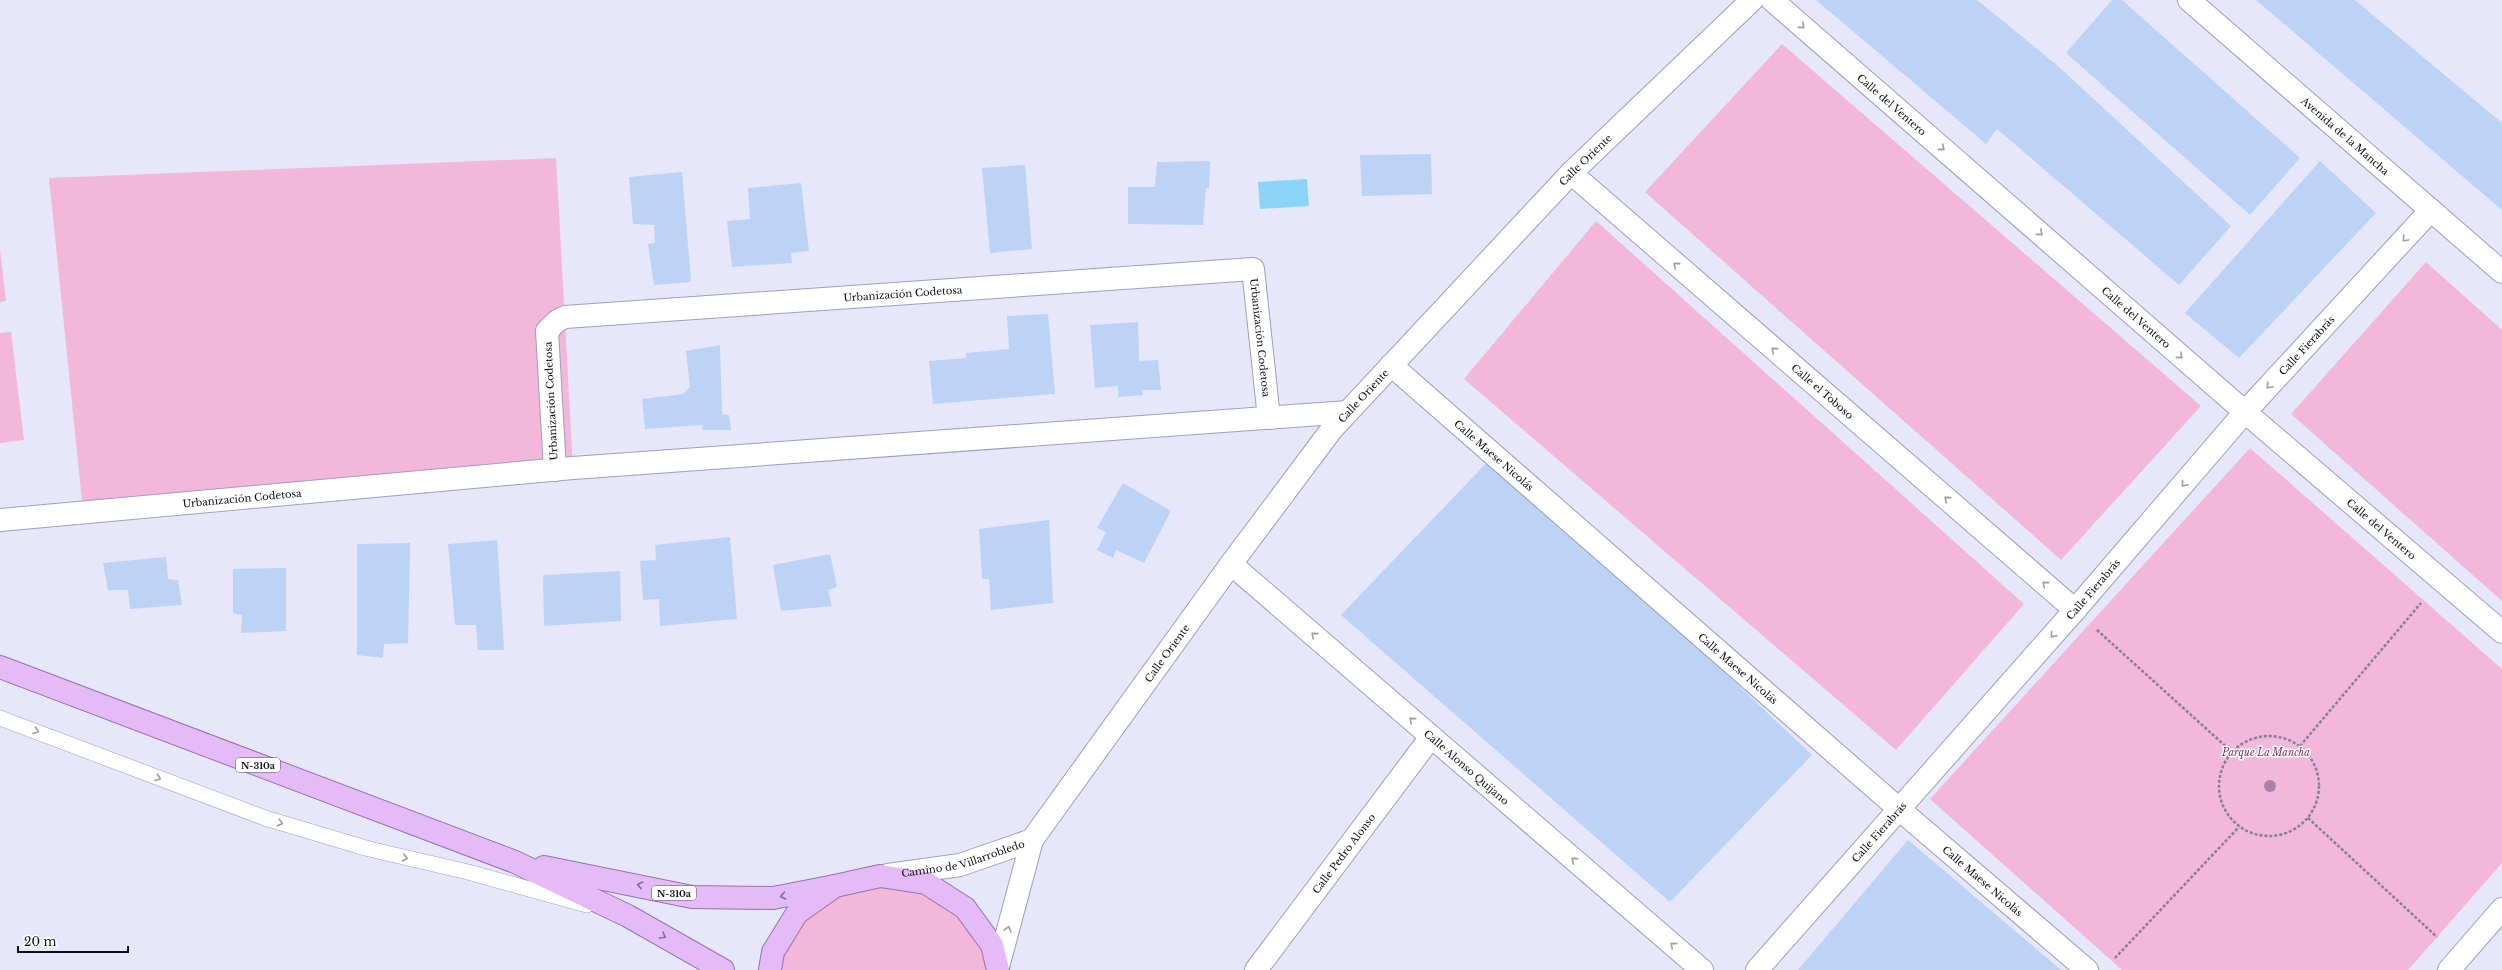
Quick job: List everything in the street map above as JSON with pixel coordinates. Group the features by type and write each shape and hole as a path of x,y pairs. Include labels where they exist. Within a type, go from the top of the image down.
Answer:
{"highway":[{"name":"N-310a","path":"0,667 516,862 628,916 723,970"},
{"name":"N-310a","path":"516,862 692,897 773,898 880,876 926,883 965,908 992,945 998,968"},
{"name":"N-310a","path":"770,970 773,952 797,913 835,886"}],"street":[{"name":"Calle Oriente","path":"1032,840 1231,564 1332,429 1571,173 1752,0"},
{"name":"Calle del Ventero","path":"1772,0 2245,412 2502,632"},
{"name":"Avenida de la Mancha","path":"2189,0 2502,272"},
{"name":"Calle el Toboso","path":"1571,173 2075,610"},
{"name":"Calle Fierabrás","path":"1757,970 2075,610 2245,412 2431,210"},
{"name":"Urbanización Codetosa","path":"555,470 547,331 565,317 1253,269 1269,418"},
{"name":"Calle Maese Nicolás","path":"1391,365 1898,810 2087,970"},
{"name":"Urbanización Codetosa","path":"0,520 555,470 1348,412"},
{"name":"Calle Alonso Quijano","path":"1231,564 1702,970"},
{"name":"Calle Pedro Alonso","path":"1256,970 1431,736"},
{"name":"Camino de Villarrobledo","path":"880,876 960,865 1032,840"},
{"name":"Camino de Villarrobledo","path":"998,968 1032,840"},
{"path":"2460,966 2502,909"}],"lane":[{"path":"0,718 265,818 369,849 468,872 628,916"}],"path":[{"path":"2300,746 2440,580"},
{"path":"2075,610 2232,752"},
{"path":"2277,736 2300,746 2316,767 2320,794 2308,818 2288,833 2262,836 2239,827 2222,804 2219,777 2232,752 2252,738 2277,736"},
{"path":"2308,818 2460,966"},
{"path":"2112,961 2239,827"}],"green space":[{"path":"1782,44 2201,406 2061,560 1645,192"},
{"path":"556,158 573,468 83,511 49,178"},
{"path":"1596,221 2024,604 1896,750 1464,379"},
{"path":"0,249 6,301 0,302"},
{"path":"2426,262 2502,330 2502,601 2291,414"},
{"path":"11,332 24,440 0,443 0,333"},
{"name":"Parque La Mancha","path":"2250,448 2502,669 2502,863 2408,970 2122,970 1930,799"},
{"path":"880,876 965,908 998,970 770,970 797,913"}],"water":[{"path":"1307,179 1309,206 1260,209 1258,182"}],"building":[{"path":"1816,0 1977,0 2057,65 2231,226 2179,285 1997,129 1986,144"},
{"path":"2112,0 2122,0 2300,158 2250,215 2066,53"},
{"path":"2256,0 2355,0 2502,123 2502,210"},
{"path":"1431,154 1432,194 1362,196 1360,155"},
{"path":"1210,161 1209,188 1206,188 1203,225 1128,224 1128,187 1155,187 1157,162"},
{"path":"2320,161 2376,213 2239,358 2185,313"},
{"path":"1025,165 1032,249 990,253 982,168"},
{"path":"682,172 691,282 654,285 648,244 655,243 654,225 633,224 629,177"},
{"path":"801,183 809,251 791,253 792,263 732,267 727,221 750,219 748,188"},
{"path":"1048,314 1055,394 933,404 929,361 966,358 966,353 1009,349 1007,316"},
{"path":"1138,322 1139,361 1158,360 1161,390 1142,390 1143,395 1118,397 1118,386 1095,388 1090,325"},
{"path":"720,345 722,414 729,415 731,430 702,430 703,425 645,429 642,399 683,394 690,387 686,351"},
{"path":"1494,455 1812,755 1670,902 1341,615"},
{"path":"1123,483 1171,511 1144,563 1116,550 1113,558 1097,550 1106,532 1097,528"},
{"path":"1049,520 1053,603 991,610 989,579 982,579 979,529"},
{"path":"730,537 737,619 660,626 659,599 643,600 640,561 656,560 655,545"},
{"path":"497,540 504,650 478,650 476,625 455,625 448,544"},
{"path":"410,543 408,643 384,644 383,658 357,655 357,544"},
{"path":"830,554 837,587 828,590 832,606 781,611 773,565"},
{"path":"166,557 168,579 178,580 182,605 130,609 128,590 108,590 103,563"},
{"path":"286,568 286,631 241,633 242,615 233,613 233,569"},
{"path":"620,571 621,621 544,626 543,575"},
{"path":"1908,840 2061,970 1798,970"}]}
